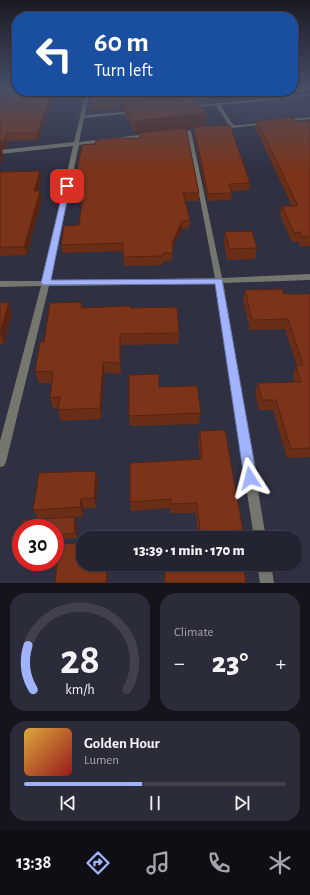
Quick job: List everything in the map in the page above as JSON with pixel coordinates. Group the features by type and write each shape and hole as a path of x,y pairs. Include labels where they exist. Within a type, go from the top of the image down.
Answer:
{"street":[{"path":"0,462 46,283 82,117 91,116"},
{"path":"225,116 232,126"},
{"path":"279,121 310,118"},
{"path":"217,128 271,122"},
{"path":"188,131 219,281 259,531"},
{"path":"0,152 151,135"},
{"path":"0,284 219,281 310,278"},
{"path":"265,571 267,583"}],"shaded area":[{"path":"239,116 308,116 245,123"}],"building":[{"path":"0,116 43,116 37,133 7,133 4,140 0,141"},
{"path":"132,116 178,116 135,121"},
{"path":"291,117 295,121 310,121 310,237 302,237 300,232 294,233 282,206 298,206 257,121"},
{"path":"230,125 250,183 229,184 232,193 208,194 194,127"},
{"path":"186,128 199,193 183,193 190,220 182,221 172,243 173,253 163,253 163,256 123,257 123,243 61,245 64,226 79,225 84,188 74,188 82,145 95,144 96,140 106,140 106,138 141,138 139,133"},
{"path":"40,171 34,191 40,191 24,247 0,247 0,172"},
{"path":"252,231 257,248 229,249 225,232"},
{"path":"282,289 284,294 310,294 310,448 291,449 276,400 262,400 258,383 301,382 296,366 303,365 288,319 252,320 245,290"},
{"path":"9,302 0,333 0,303"},
{"path":"82,302 81,308 130,306 130,308 177,307 179,333 120,334 120,363 103,362 100,408 58,410 60,397 50,398 53,371 35,372 40,342 44,342 50,303"},
{"path":"159,374 159,387 197,386 201,413 129,416 129,375"},
{"path":"225,430 243,530 200,531 197,503 171,504 170,499 130,502 130,463 202,459 200,431"},
{"path":"96,471 94,498 81,499 80,507 33,510 39,473"},
{"path":"74,517 75,533 64,534 64,519 40,519"},
{"path":"76,543 76,571 107,571 106,583 55,583 56,571 64,571 64,544"},
{"path":"164,571 244,571 246,583 165,583"}],"route":[{"path":"67,186 46,283 219,281 250,478"}]}
